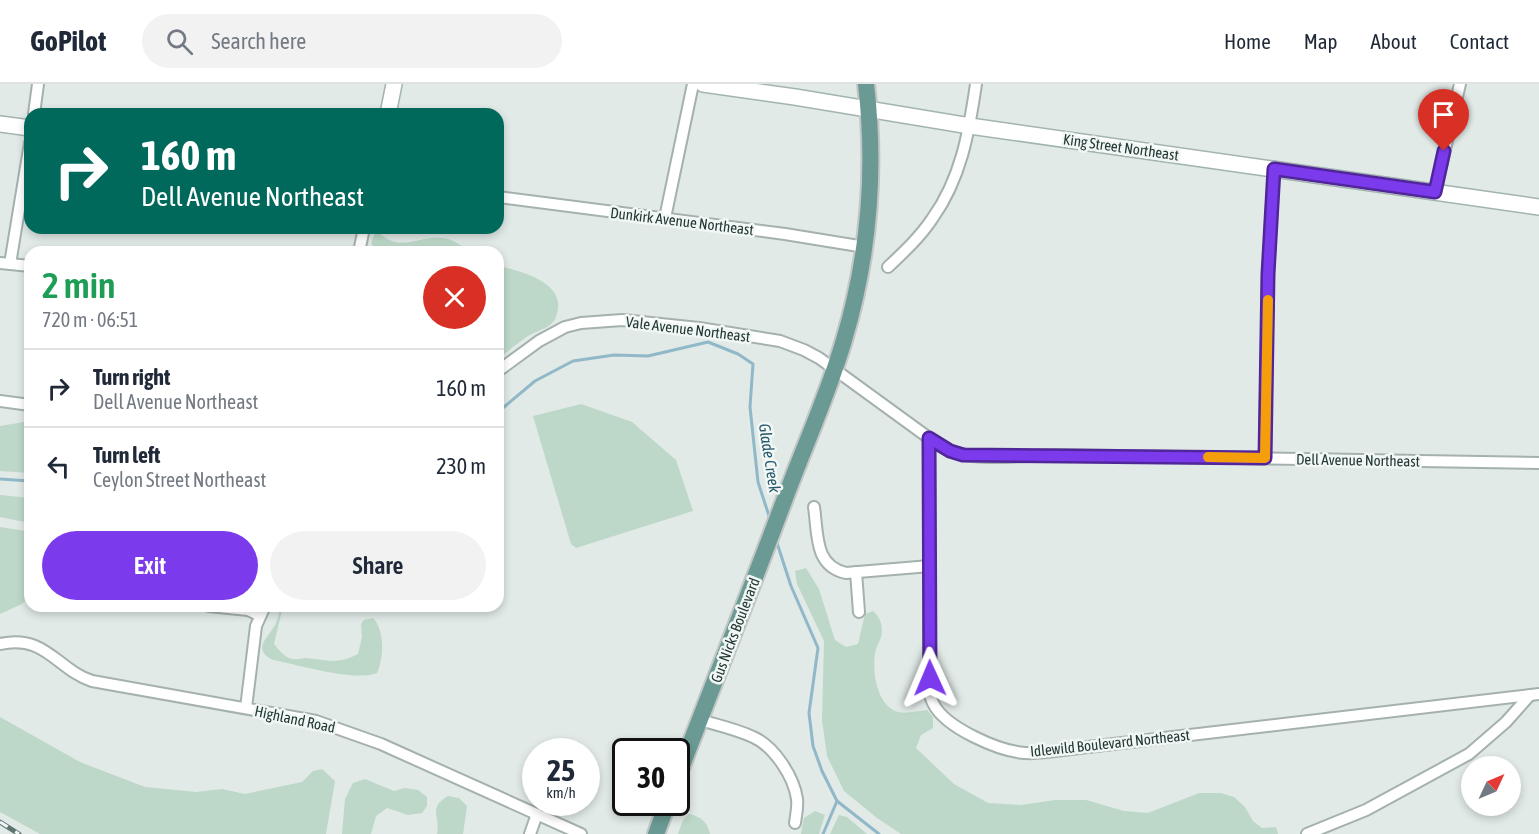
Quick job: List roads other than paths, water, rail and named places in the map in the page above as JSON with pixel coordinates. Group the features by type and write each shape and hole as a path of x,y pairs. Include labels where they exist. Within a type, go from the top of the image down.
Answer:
{"main road":[{"name":"Gus Nicks Boulevard","path":"690,745 834,369 855,301 865,247 871,164 866,84"},
{"path":"656,834 663,816"}],"street":[{"path":"35,108 38,84"},
{"path":"389,108 394,84"},
{"path":"665,218 693,84"},
{"name":"King Street Northeast","path":"703,84 970,126 1539,207"},
{"path":"888,267 921,234 944,201 965,151 976,84"},
{"path":"1435,192 1460,84"},
{"path":"0,124 24,127"},
{"path":"1265,458 1268,274 1274,169"},
{"path":"24,172 5,264 24,266"},
{"name":"Dunkirk Avenue Northeast","path":"504,197 865,247"},
{"name":"Vale Avenue Northeast","path":"504,367 539,341 565,327 581,323 622,320 653,322 780,341 804,350 834,369"},
{"path":"834,369 929,438"},
{"path":"0,401 24,404"},
{"name":"Dell Avenue Northeast","path":"929,438 950,451 963,455 1539,463"},
{"name":"Idlewild Boulevard Northeast","path":"929,438 930,695 933,704 949,721 963,731 994,746 1013,752 1027,753 1071,749 1534,695"},
{"path":"814,507 818,536 825,561 837,571 846,573 930,566"},
{"path":"856,572 859,612"},
{"path":"246,708 262,612"},
{"name":"Highland Road","path":"0,644 19,642 41,648 76,674 92,681 316,721 342,729 522,807"},
{"path":"1307,834 1366,810 1469,754 1534,695"},
{"path":"700,720 753,737 767,746 781,761 797,799 795,823"},
{"path":"530,834 536,816"},
{"name":"Highland Road","path":"541,816 581,834"}],"waterway":[{"name":"Glade Creek","path":"504,407 535,381 573,361 614,355 648,356 708,342 738,354 753,364 750,407 758,482 770,519"},
{"name":"Glade Creek","path":"0,479 24,481"},
{"name":"Glade Creek","path":"776,540 791,586 818,648 809,713 813,746 837,801 879,834"},
{"path":"823,834 837,801"}],"railway":[{"path":"0,822 19,834"}]}
